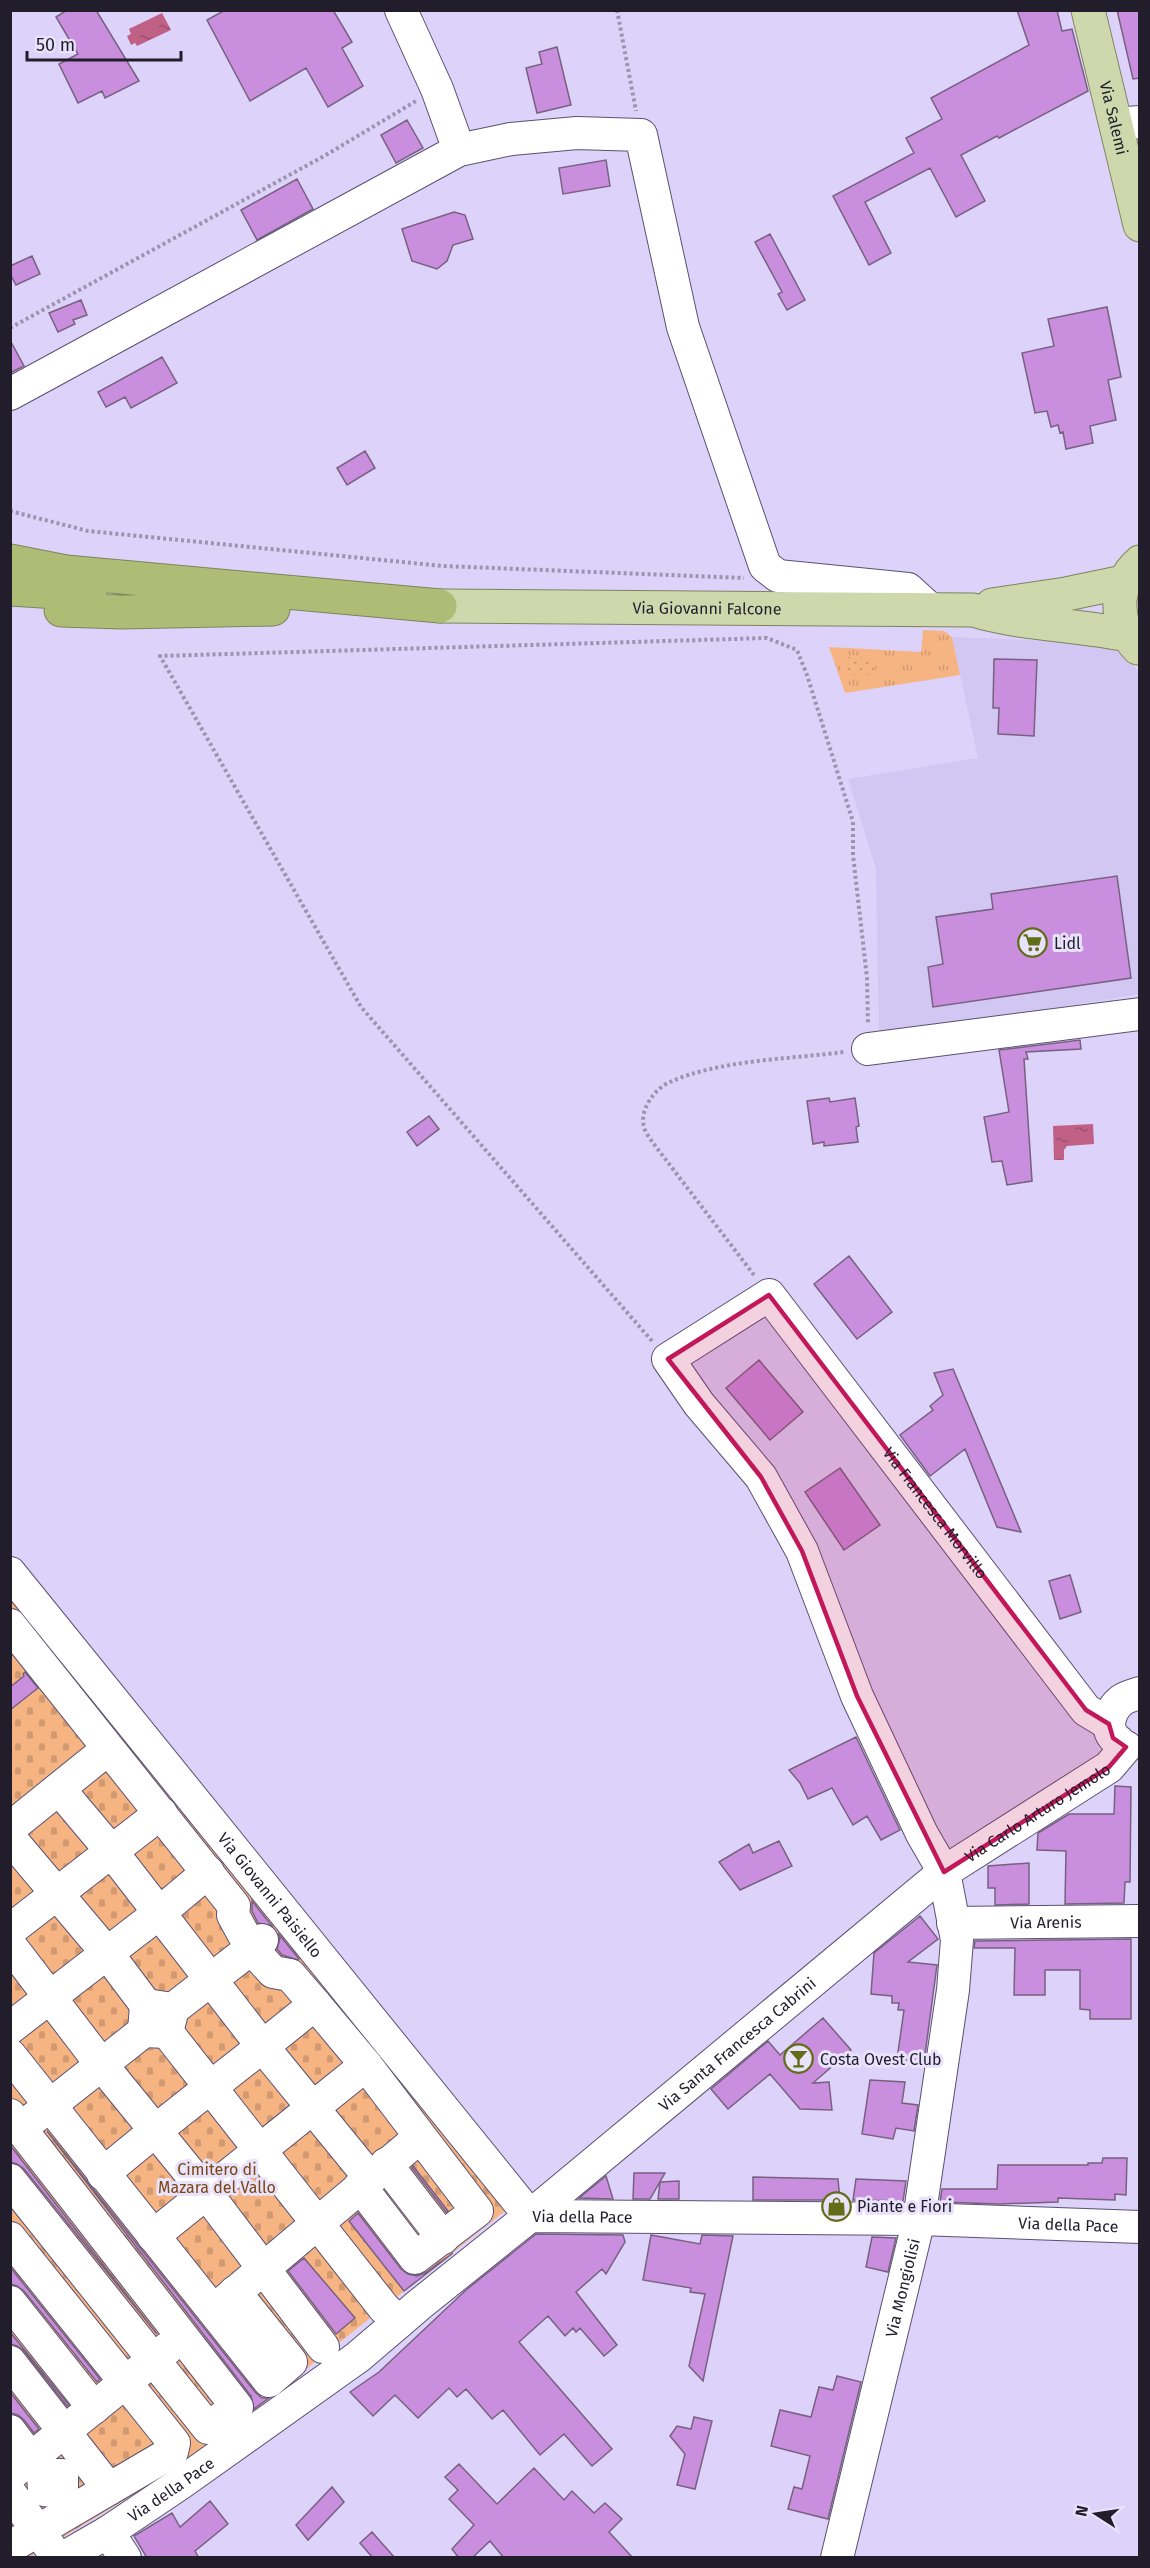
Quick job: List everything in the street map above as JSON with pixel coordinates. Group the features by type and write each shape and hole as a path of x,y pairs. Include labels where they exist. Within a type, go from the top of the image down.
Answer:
{"highway":[{"path":"10,561 66,572 440,606"},
{"path":"10,589 440,606"},
{"path":"10,608 121,612 440,606"}],"main road":[{"name":"Via Salemi","path":"1088,10 1128,123 1140,225"},
{"path":"973,610 1132,572"},
{"path":"1132,572 1119,600 1121,618 1133,642"},
{"name":"Via Giovanni Falcone","path":"440,606 973,610"},
{"path":"973,610 1004,619 1097,628 1133,642"}],"street":[{"path":"401,10 437,89 459,150"},
{"path":"10,394 459,150 511,139 577,133 641,135 658,223 683,327 765,566 778,576 908,588 930,609"},
{"path":"868,1049 1140,1014"},
{"path":"769,1295 668,1359 699,1404 761,1476 802,1551 857,1696 922,1834 944,1872"},
{"name":"Via Francesca Morvillo","path":"769,1295 1086,1710 1125,1740"},
{"name":"Via Giovanni Paisiello","path":"10,1573 270,1933 530,2217"},
{"path":"12,1631 208,1872 234,1906 233,1915 270,1933"},
{"name":"Via Carlo Arturo Jemolo","path":"944,1872 1109,1767 1125,1740 1112,1710 1123,1699 1140,1693"},
{"path":"10,1828 108,1749"},
{"path":"59,1789 112,1852 263,2047 372,2176 415,2258 477,2211 366,2065 315,2004 290,1975 273,1972 270,1933"},
{"path":"10,1930 161,1813"},
{"path":"10,1838 107,1953 384,2307 399,2322"},
{"path":"10,2028 158,1914 208,1872"},
{"name":"Via Mongiolisi","path":"837,2558 919,2219 953,1990 957,1940 944,1872"},
{"name":"Via Santa Francesca Cabrini","path":"530,2217 944,1872"},
{"name":"Via Arenis","path":"953,1923 1140,1921"},
{"path":"10,2180 208,2428 237,2407 14,2126 51,2106 101,2064 270,1933"},
{"path":"10,1945 101,2064 207,2194 262,2270 323,2347"},
{"path":"103,2174 155,2129 263,2047 315,2004"},
{"path":"10,2055 153,2236 224,2302"},
{"path":"153,2236 366,2065"},
{"path":"10,2547 41,2490 66,2431 420,2137"},
{"name":"Via della Pace","path":"63,2558 108,2532 182,2483 358,2357 530,2217 919,2219 1140,2227"},
{"path":"10,2238 174,2443 172,2452 109,2489 41,2490"},
{"path":"10,2302 94,2408"},
{"path":"10,2362 66,2431"},
{"path":"10,2431 41,2490 58,2558"},
{"path":"41,2490 66,2431"},
{"path":"108,2532 125,2558"}],"path":[{"path":"617,10 641,135"},
{"path":"10,328 326,155 437,89"},
{"path":"10,511 88,531 443,566 735,578 778,576"},
{"path":"668,1359 361,1007 160,656 767,638 797,650 853,822 853,855 867,978 868,1049 710,1068 668,1082 653,1095 644,1110 643,1126 653,1143 769,1295"}],"highlighted area":[{"path":"769,1295 1086,1710 1109,1724 1113,1738 1126,1747 1109,1767 944,1872 857,1696 802,1551 761,1477 668,1359"}],"shaded area":[{"path":"952,637 1076,642 1098,646 1115,651 1128,660 1140,673 1139,994 879,1038 876,869 848,779 978,758"}],"green space":[{"path":"923,630 944,631 952,637 960,675 845,693 829,647 921,652"},
{"path":"847,657 875,658 875,675 847,674"},
{"name":"Cimitero di Mazara del Vallo","path":"10,1588 505,2211 190,2461 28,2558 10,2557"}],"water":[{"path":"162,13 171,30 137,46 135,43 131,45 127,36 131,34 129,29"},
{"path":"1093,1124 1094,1144 1067,1146 1064,1150 1064,1160 1054,1160 1053,1126"}],"building":[{"path":"67,10 96,10 139,81 105,98 102,91 78,103 59,64 78,54 56,17"},
{"path":"225,10 333,10 352,42 342,48 363,86 328,107 306,68 250,101 207,20"},
{"path":"1017,10 1057,10 1062,31 1072,29 1088,91 999,138 997,136 961,155 985,201 956,217 930,168 865,202 891,253 869,265 833,196 914,153 906,138 942,119 931,98 1029,45"},
{"path":"1117,10 1140,10 1140,78 1133,79"},
{"path":"557,47 571,105 537,113 526,68 542,64 539,52"},
{"path":"407,120 423,148 396,163 381,135"},
{"path":"606,160 610,186 563,194 559,168"},
{"path":"297,179 313,209 257,240 241,210"},
{"path":"454,212 465,215 473,239 453,245 447,261 437,269 412,261 402,229"},
{"path":"770,234 805,300 787,310 778,294 782,292 755,242"},
{"path":"32,256 40,274 16,285 10,274 10,266"},
{"path":"81,300 87,315 73,320 75,324 58,332 49,313"},
{"path":"1107,307 1121,377 1108,380 1116,420 1090,426 1093,443 1066,449 1063,432 1060,433 1058,425 1051,427 1047,411 1035,413 1022,353 1054,346 1048,319"},
{"path":"10,340 24,366 10,373"},
{"path":"162,357 177,383 131,408 125,397 106,407 98,392"},
{"path":"365,451 375,468 347,485 337,468"},
{"path":"994,659 1037,660 1034,736 998,734 999,708 993,708"},
{"name":"Lidl","path":"1117,876 1131,978 933,1007 928,967 943,964 936,917 993,909 991,894"},
{"path":"1080,1040 1081,1049 1026,1052 1028,1059 1024,1059 1032,1181 1007,1185 1002,1161 992,1162 984,1117 1009,1112 999,1050"},
{"path":"829,1098 830,1102 855,1098 859,1126 856,1127 858,1142 824,1146 824,1142 813,1144 807,1101"},
{"path":"429,1116 439,1129 417,1146 407,1132"},
{"path":"849,1256 892,1312 857,1339 814,1284"},
{"path":"759,1360 803,1412 770,1440 726,1388"},
{"path":"953,1369 1021,1532 997,1527 965,1449 930,1476 900,1435 933,1410 930,1406 943,1395 934,1373"},
{"path":"840,1468 880,1525 844,1550 805,1492"},
{"path":"1070,1575 1081,1612 1060,1619 1049,1581"},
{"path":"25,1672 38,1688 10,1710 10,1687 24,1676"},
{"path":"856,1737 900,1830 881,1840 867,1816 853,1825 832,1788 808,1799 800,1783 789,1770"},
{"path":"1115,1786 1131,1787 1130,1882 1125,1882 1124,1903 1065,1904 1066,1851 1037,1850 1038,1833 1069,1814 1114,1814"},
{"path":"779,1841 792,1866 740,1890 719,1862 749,1844 753,1853"},
{"path":"1029,1863 1029,1904 995,1905 995,1888 988,1888 988,1866"},
{"path":"252,1901 272,1926 258,1923 252,1911"},
{"path":"920,1916 938,1939 908,1962 937,1965 924,2062 897,2059 904,2010 898,2010 899,2003 892,2003 892,1996 871,1994 874,1953"},
{"path":"278,1933 298,1960 282,1955 277,1949 280,1938"},
{"path":"1131,1939 1131,2019 1090,2019 1090,2010 1080,2009 1080,1970 1045,1970 1045,1995 1014,1995 1015,1948 974,1948 975,1941"},
{"path":"823,2018 851,2050 813,2083 829,2082 832,2110 800,2109 770,2074 728,2109 711,2089 768,2041 780,2055"},
{"path":"870,2080 905,2082 902,2103 918,2105 914,2131 896,2128 893,2139 862,2134"},
{"path":"47,2131 255,2392 262,2398 269,2398 254,2409 251,2396"},
{"path":"10,2145 157,2334 24,2169 10,2162"},
{"path":"1103,2158 1127,2158 1126,2195 1115,2194 1115,2200 1058,2198 1058,2202 999,2204 940,2202 942,2189 997,2189 998,2165 1088,2165 1088,2163 1102,2163"},
{"path":"413,2166 448,2211 446,2212 412,2168"},
{"path":"634,2173 665,2173 650,2199 633,2199"},
{"path":"606,2176 613,2199 579,2198"},
{"path":"753,2177 838,2179 840,2200 753,2200"},
{"path":"856,2179 906,2181 903,2201 853,2200"},
{"path":"679,2181 679,2199 658,2199 660,2182"},
{"path":"358,2213 401,2269 408,2274 417,2276 425,2273 453,2253 404,2291 349,2221"},
{"path":"536,2234 623,2235 625,2242 606,2274 602,2269 576,2292 617,2345 604,2356 580,2328 576,2332 573,2328 565,2336 548,2316 519,2342 612,2449 592,2466 564,2434 540,2455 503,2410 492,2419 466,2389 457,2397 449,2388 418,2418 395,2395 373,2416 350,2392 379,2372 466,2290"},
{"path":"651,2235 700,2244 702,2235 733,2236 703,2381 689,2366 705,2294 690,2292 691,2288 643,2280"},
{"path":"872,2237 896,2238 888,2272 866,2267"},
{"path":"304,2258 355,2318 336,2334 288,2271"},
{"path":"10,2267 100,2379 97,2382 24,2291 10,2284"},
{"path":"10,2332 69,2405 67,2406 24,2351 10,2344"},
{"path":"837,2376 861,2382 828,2519 788,2509 794,2487 802,2489 810,2456 771,2446 780,2410 811,2417 819,2387 833,2390"},
{"path":"10,2392 39,2429 34,2433 18,2415 10,2413"},
{"path":"694,2417 712,2421 695,2489 677,2485 685,2454 670,2436 677,2426 691,2429"},
{"path":"459,2464 497,2504 534,2468 564,2500 572,2491 594,2513 605,2503 622,2519 609,2532 633,2558 504,2558 490,2541 472,2558 459,2558 452,2549 474,2525 449,2499 458,2490 445,2477"},
{"path":"332,2487 344,2502 308,2540 296,2525"},
{"path":"210,2501 228,2524 195,2551 199,2558 147,2558 134,2536 172,2513 180,2527"},
{"path":"372,2532 395,2558 373,2558 360,2543"}],"place":[{"name":"Lidl","path":"1033,943"},
{"name":"Costa Ovest Club","path":"799,2059"},
{"name":"Piante e Fiori","path":"836,2206"}]}
